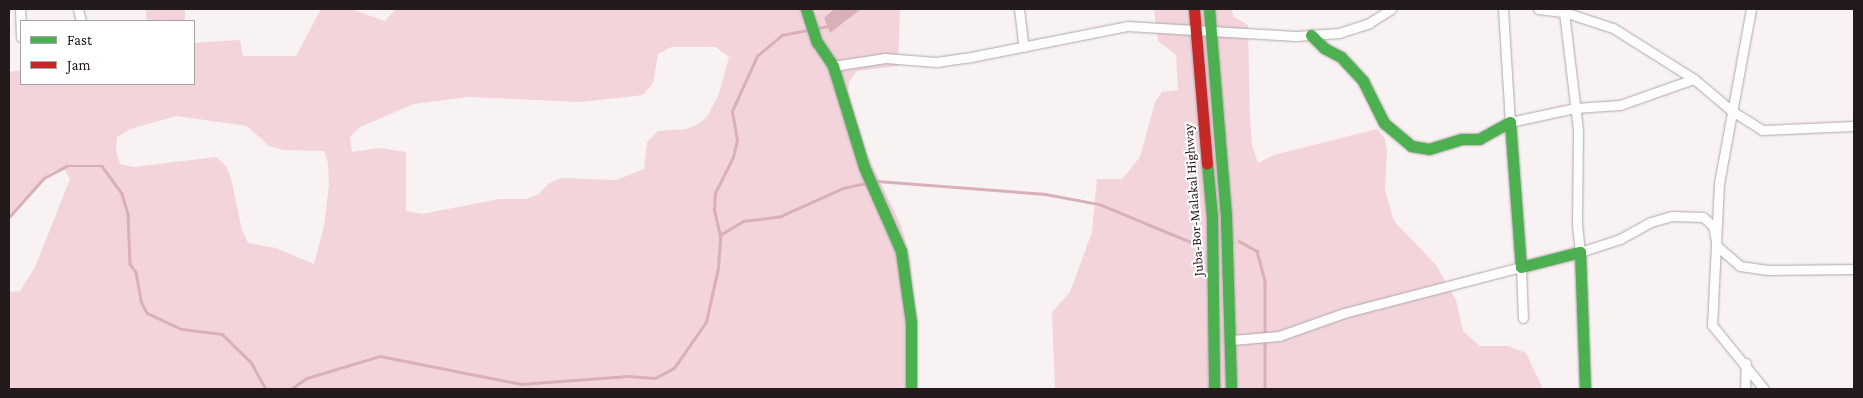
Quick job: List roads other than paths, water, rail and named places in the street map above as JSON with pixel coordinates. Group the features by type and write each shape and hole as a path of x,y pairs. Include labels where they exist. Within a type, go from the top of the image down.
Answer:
{"main road":[{"name":"Juba-Bor-Malakal Highway","path":"1194,9 1212,217 1214,389"},
{"path":"1209,9 1226,216 1232,340 1231,389"},
{"path":"808,13 817,42 833,66 864,167 898,242 908,287 911,389"},
{"path":"1311,35 1324,48 1341,57 1363,81 1384,123 1411,146 1429,148 1462,139 1478,139 1510,122 1521,267 1580,252 1585,389"}],"street":[{"path":"1019,9 1024,47"},
{"path":"833,66 885,58 936,62 1024,47 1127,26 1311,35 1346,30 1369,23 1391,9"},
{"path":"1504,9 1510,122 1575,108 1620,105 1694,79"},
{"path":"1538,9 1564,12 1613,28 1694,79 1732,111 1762,130 1854,126"},
{"path":"1751,9 1719,184 1712,325 1746,363 1764,389"},
{"path":"1564,12 1575,108 1580,180 1577,224 1580,252 1620,239 1651,222 1672,216 1703,217 1713,226 1717,246 1740,266 1770,270 1854,269"},
{"path":"1232,340 1279,336 1344,313 1521,267 1523,318"},
{"path":"1745,389 1746,363"}],"waterway":[{"path":"817,28 829,26"},
{"path":"291,389 307,378 380,356 521,384 628,376 655,378 674,368 706,322 718,268 720,236 714,210 715,193 733,157 737,140 732,111 757,56 782,35 807,30"},
{"path":"9,217 44,178 67,166 102,166 122,194 128,214 130,264 136,272 141,301 147,313 182,329 222,334 251,362 266,389"},
{"path":"877,181 1045,194 1099,204 1193,243"},
{"path":"720,235 743,221 781,216 843,188 866,183"},
{"path":"1239,241 1257,251 1265,281 1265,389"}]}
